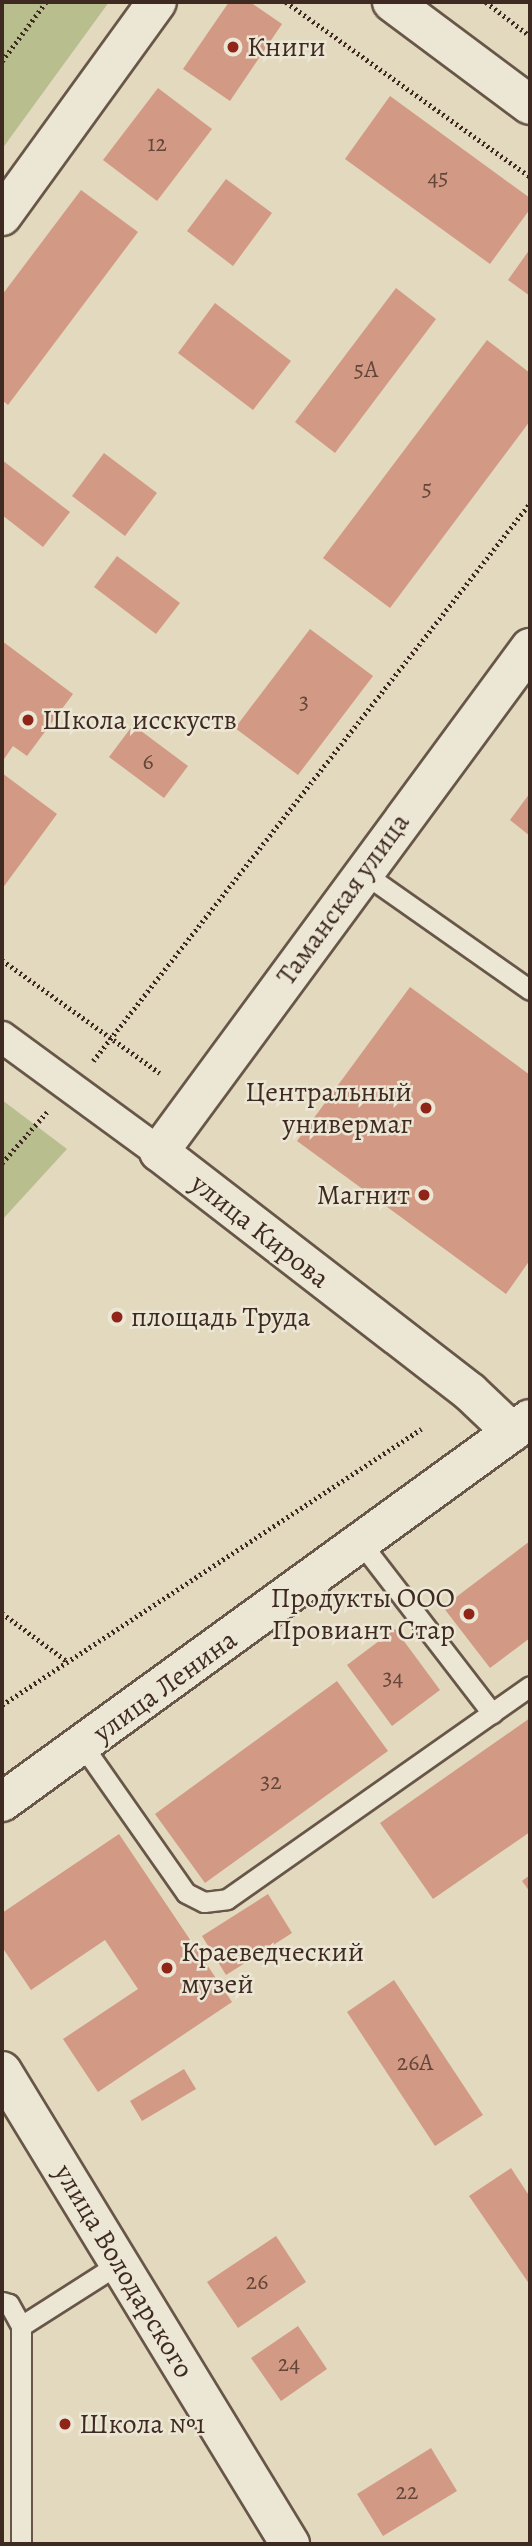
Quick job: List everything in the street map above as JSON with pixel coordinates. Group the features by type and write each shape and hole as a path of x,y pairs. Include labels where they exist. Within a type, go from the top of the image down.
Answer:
{"street":[{"path":"2,215 157,2"},
{"path":"392,2 530,105"},
{"name":"Таманская улица","path":"159,1153 362,872 530,648"},
{"name":"улица Кирова","path":"2,1037 159,1153 470,1392 521,1426"},
{"name":"улица Ленина","path":"2,1802 83,1746 521,1426"},
{"name":"улица Володарского","path":"2,2070 290,2544"}],"lane":[{"path":"362,872 530,990"},
{"path":"361,1542 492,1713"},
{"path":"83,1746 186,1894 204,1902 227,1899 530,1686"},
{"path":"21,2326 120,2263"},
{"path":"2,2302 9,2304 21,2326 21,2544"}],"path":[{"path":"2,61 46,2"},
{"path":"286,2 530,177"},
{"path":"486,2 530,36"},
{"path":"2,1163 114,1040 530,503"},
{"path":"2,960 160,1073"},
{"path":"2,1705 421,1429"},
{"path":"2,1613 68,1662"}],"green space":[{"path":"2,2 109,2 2,149"},
{"path":"2,1100 67,1149 2,1220"}],"building":[{"name":"Книги","path":"229,2 250,2 282,24 230,101 183,69"},
{"path":"158,88 212,129 157,201 103,160"},
{"path":"390,96 530,198 530,209 490,264 345,159"},
{"path":"226,179 272,213 233,266 187,231"},
{"path":"81,190 138,232 8,405 2,400 2,295"},
{"path":"530,249 530,296 508,280"},
{"path":"396,288 436,319 335,453 295,422"},
{"path":"215,303 291,361 253,410 178,353"},
{"path":"487,340 530,373 530,421 390,608 323,558"},
{"path":"104,453 157,493 125,536 72,496"},
{"path":"2,460 70,512 43,547 2,515"},
{"path":"117,556 180,603 156,634 94,587"},
{"path":"310,629 373,676 298,775 235,728"},
{"name":"Школа исскуств","path":"2,641 73,694 27,756 13,746 2,762"},
{"path":"133,725 188,766 164,798 109,757"},
{"name":"Школа исскуств","path":"2,773 57,814 2,889"},
{"path":"530,793 530,836 510,820"},
{"name":"Центральный универмаг","path":"410,987 530,1075 530,1260 506,1294 297,1141"},
{"path":"530,1541 530,1638 490,1668 443,1607"},
{"path":"395,1629 440,1690 392,1726 347,1665"},
{"path":"337,1681 388,1751 205,1883 155,1814"},
{"path":"530,1718 530,1832 433,1899 380,1823"},
{"name":"Краеведческий музей","path":"119,1834 232,2002 98,2092 63,2039 138,1989 105,1940 31,1990 2,1947 2,1913"},
{"path":"530,1875 530,1892 522,1881"},
{"path":"268,1894 292,1933 226,1975 202,1936"},
{"path":"394,1980 483,2115 435,2146 347,2012"},
{"path":"184,2069 196,2089 142,2121 130,2101"},
{"path":"511,2168 530,2197 530,2285 469,2196"},
{"path":"276,2236 306,2282 238,2328 207,2282"},
{"path":"298,2326 327,2369 281,2401 251,2358"},
{"path":"431,2448 457,2491 383,2536 357,2494"}],"place":[{"name":"Книги","path":"233,47"},
{"name":"Школа исскуств","path":"28,720"},
{"name":"Центральный универмаг","path":"426,1108"},
{"name":"Магнит","path":"424,1195"},
{"name":"площадь Труда","path":"117,1317"},
{"name":"Продукты ООО Провиант Стар","path":"469,1614"},
{"name":"Краеведческий музей","path":"167,1968"},
{"name":"Школа №1","path":"65,2424"}]}
